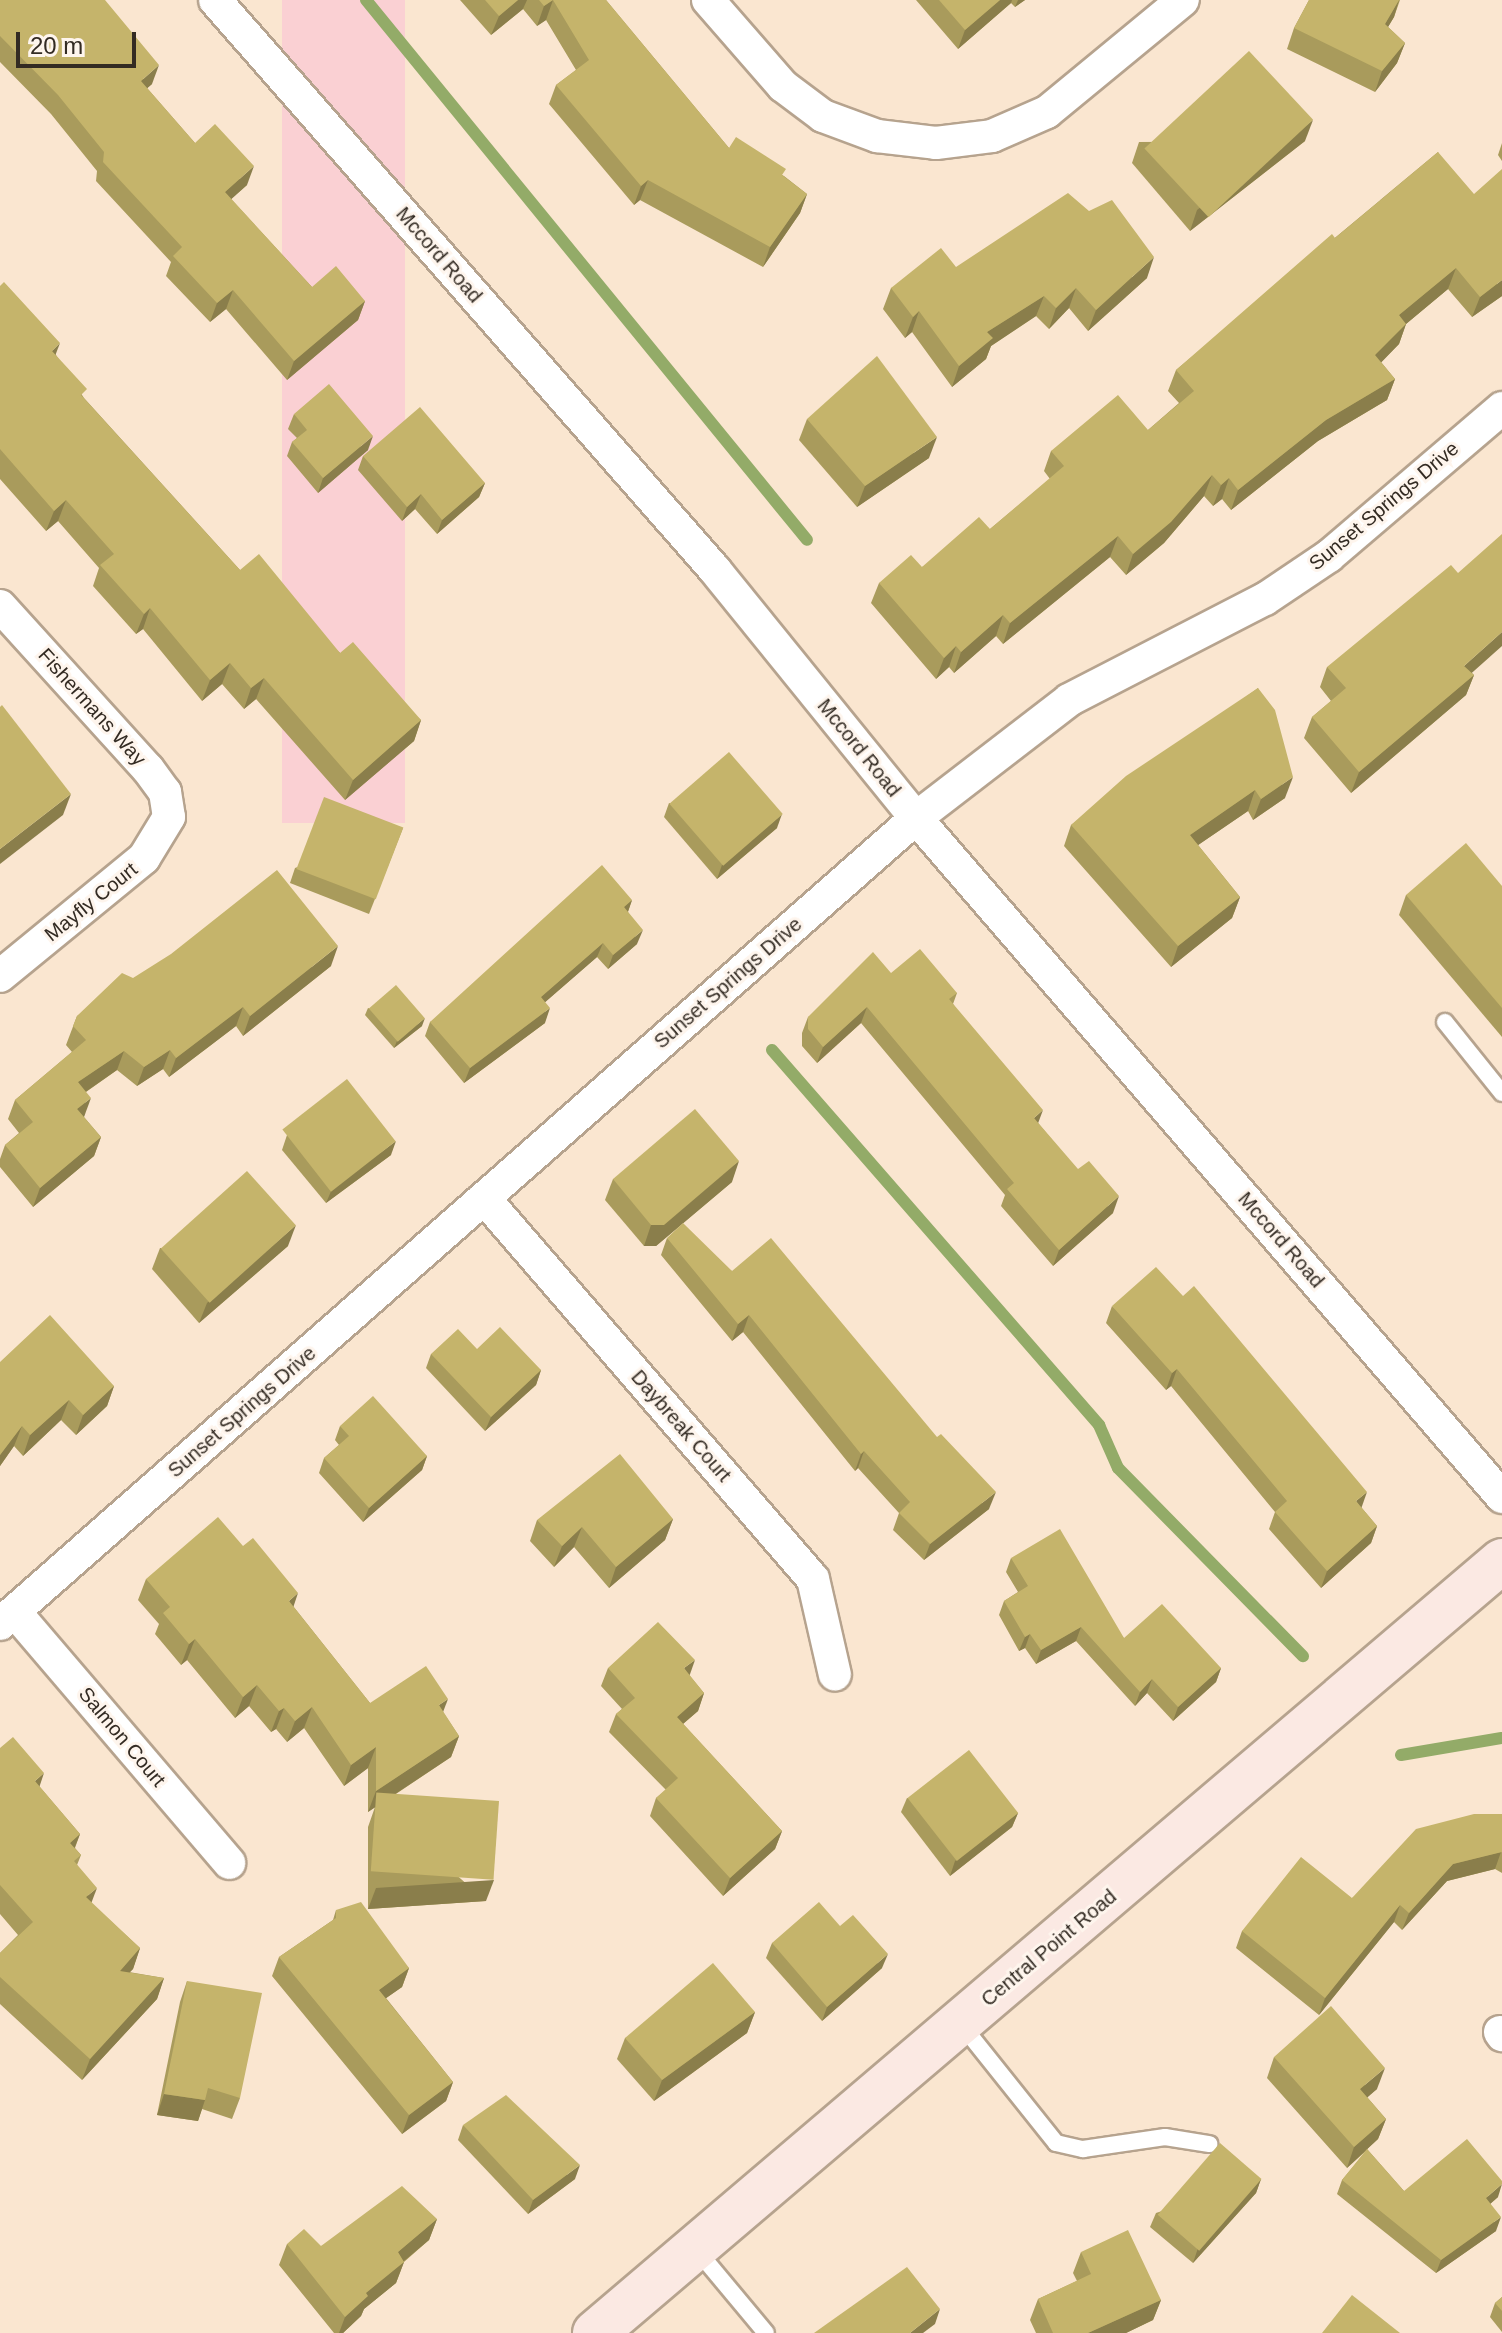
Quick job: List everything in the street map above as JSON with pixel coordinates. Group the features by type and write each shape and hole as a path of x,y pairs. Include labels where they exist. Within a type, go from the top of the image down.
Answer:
{"street":[{"name":"Mccord Road","path":"215,0 715,570 916,818 1502,1497"},
{"path":"708,0 783,86 823,116 877,136 936,143 992,136 1047,112 1183,0"},
{"name":"Sunset Springs Drive","path":"7,1618 916,818 1069,700 1265,599 1329,556 1502,408"},
{"name":"Fishermans Way","path":"0,606 148,769 165,792 169,817"},
{"name":"Mayfly Court","path":"0,976 144,858 169,817"},
{"name":"Daybreak Court","path":"484,1198 813,1579 835,1675"},
{"name":"Central Point Road","path":"595,2333 1502,1561"},
{"name":"Salmon Court","path":"7,1618 229,1863"}],"lane":[{"path":"1445,1022 1502,1093"},
{"path":"961,2024 1056,2143 1083,2149 1165,2137 1209,2144"},
{"path":"695,2248 766,2333"}],"shaded area":[{"path":"282,0 405,0 405,823 282,823"}],"building":[{"path":"0,0 105,0 159,65 141,81 195,143 215,124 254,166 225,192 312,287 336,266 365,301 294,361 233,290 217,303 173,256 182,247 103,162 104,152 58,95 0,36"},
{"path":"485,0 518,0 499,16"},
{"path":"539,0 553,0 544,6"},
{"path":"553,0 606,0 729,148 736,137 786,169 782,175 807,194 770,247 648,180 641,186 556,85 589,60"},
{"path":"939,0 1000,0 965,30"},
{"path":"1309,0 1399,0 1385,24 1405,43 1382,71 1294,28"},
{"path":"1249,51 1313,120 1209,217 1144,149"},
{"path":"1438,152 1474,194 1502,169 1502,280 1480,297 1456,268 1399,315 1406,324 1375,355 1395,379 1326,420 1238,490 1229,478 1221,485 1212,475 1171,522 1133,554 1118,536 1010,623 1003,615 961,652 956,646 944,658 879,583 911,555 922,567 979,517 990,529 1064,466 1051,451 1118,395 1148,430 1194,391 1176,370 1332,234 1335,238"},
{"path":"1068,193 1089,211 1112,200 1154,257 1096,310 1076,288 1056,308 1044,296 987,332 993,338 959,366 919,311 913,317 891,288 941,248 956,267"},
{"path":"4,282 60,343 52,351 87,389 81,395 240,570 259,554 340,653 353,642 421,720 353,780 264,678 251,688 230,663 210,680 150,608 144,614 100,565 114,554 66,500 54,511 0,449 0,286"},
{"path":"877,356 937,437 865,486 807,419"},
{"path":"329,384 373,436 323,478 292,442 307,430 294,414"},
{"path":"420,407 485,483 442,520 421,494 407,507 363,456"},
{"path":"1502,534 1502,632 1464,666 1474,675 1359,772 1312,717 1346,688 1327,667 1451,565 1458,573"},
{"path":"1258,688 1275,710 1293,777 1261,799 1255,790 1190,835 1240,897 1178,946 1071,825 1126,776"},
{"path":"2,705 71,794 0,849 0,707"},
{"path":"729,752 783,814 723,866 669,804"},
{"path":"324,797 403,827 376,899 296,869"},
{"path":"1466,843 1502,886 1502,1008 1406,895"},
{"path":"602,865 632,900 624,907 643,930 613,955 603,943 541,997 550,1008 470,1068 430,1022"},
{"path":"277,870 338,946 250,1016 243,1007 176,1058 170,1050 144,1067 124,1051 78,1082 91,1098 77,1109 101,1137 40,1188 5,1145 33,1122 15,1100 86,1040 73,1026 77,1016 122,973 133,978 171,954"},
{"path":"920,949 957,993 949,999 1043,1110 1034,1118 1078,1169 1089,1161 1119,1196 1059,1250 1007,1189 1014,1183 867,1007 823,1047 808,1029 808,1017 873,952 891,973"},
{"path":"396,985 425,1018 398,1042 369,1009"},
{"path":"347,1079 396,1141 331,1192 282,1129"},
{"path":"695,1109 739,1161 664,1225 651,1225 613,1179"},
{"path":"247,1171 296,1225 210,1303 161,1249"},
{"path":"683,1223 732,1271 771,1238 937,1437 941,1434 996,1492 930,1544 899,1513 910,1502 864,1451 861,1454 749,1315 738,1324 667,1238"},
{"path":"1156,1267 1183,1296 1194,1286 1367,1492 1356,1501 1377,1526 1327,1571 1275,1512 1287,1501 1177,1369 1172,1373 1112,1306"},
{"path":"50,1315 114,1386 83,1415 69,1400 30,1435 22,1426 0,1455 0,1362"},
{"path":"500,1327 541,1370 491,1417 431,1354 458,1329 477,1349"},
{"path":"373,1396 427,1456 369,1508 324,1458 349,1436 340,1426"},
{"path":"620,1454 673,1519 616,1567 582,1527 562,1546 537,1520"},
{"path":"218,1517 243,1546 253,1538 298,1593 289,1601 370,1703 426,1666 448,1699 439,1705 459,1736 376,1791 376,1747 351,1765 312,1707 295,1721 284,1708 279,1711 257,1685 243,1697 195,1639 189,1644 163,1613 170,1607 146,1579"},
{"path":"1060,1529 1124,1638 1162,1604 1221,1668 1178,1707 1152,1679 1140,1692 1081,1627 1041,1650 1030,1634 1025,1637 1004,1601 1028,1586 1011,1558"},
{"path":"658,1622 695,1660 684,1668 704,1693 677,1717 782,1831 730,1878 656,1798 678,1778 616,1714 635,1698 608,1668"},
{"path":"13,1737 44,1773 35,1781 80,1834 70,1843 81,1855 74,1861 97,1888 86,1897 140,1948 120,1971 164,1978 90,2059 0,1977 0,1953 33,1922 0,1885 0,1748"},
{"path":"969,1750 1018,1813 957,1861 908,1798"},
{"path":"376,1792 499,1801 493,1880 371,1871"},
{"path":"1474,1814 1502,1814 1502,1852 1453,1864 1409,1913 1400,1905 1325,1998 1242,1931 1301,1857 1352,1898 1416,1829"},
{"path":"361,1902 409,1968 379,1990 453,2082 409,2115 279,1957 336,1918 336,1910"},
{"path":"819,1902 840,1926 853,1915 888,1954 827,2007 772,1943"},
{"path":"713,1963 755,2012 662,2080 625,2038"},
{"path":"187,1981 262,1993 240,2098 208,2088 205,2100 164,2094"},
{"path":"1331,2006 1385,2068 1360,2089 1386,2119 1354,2147 1274,2057"},
{"path":"506,2095 580,2165 533,2200 463,2125"},
{"path":"1467,2139 1502,2181 1486,2198 1501,2217 1441,2260 1342,2180 1367,2149 1404,2191"},
{"path":"1220,2143 1262,2179 1199,2251 1158,2215"},
{"path":"402,2186 437,2219 398,2252 404,2262 366,2293 368,2296 345,2317 287,2244 304,2229 321,2246"},
{"path":"1128,2230 1161,2300 1088,2333 1053,2333 1038,2299 1091,2274 1081,2252"},
{"path":"907,2267 940,2309 910,2333 814,2333"},
{"path":"1352,2295 1400,2333 1322,2333"},
{"path":"1502,2297 1502,2311 1495,2303"}],"waterway":[{"path":"366,0 807,540"},
{"path":"772,1050 1099,1425 1118,1468 1303,1656"},
{"path":"1401,1755 1502,1738"}]}
